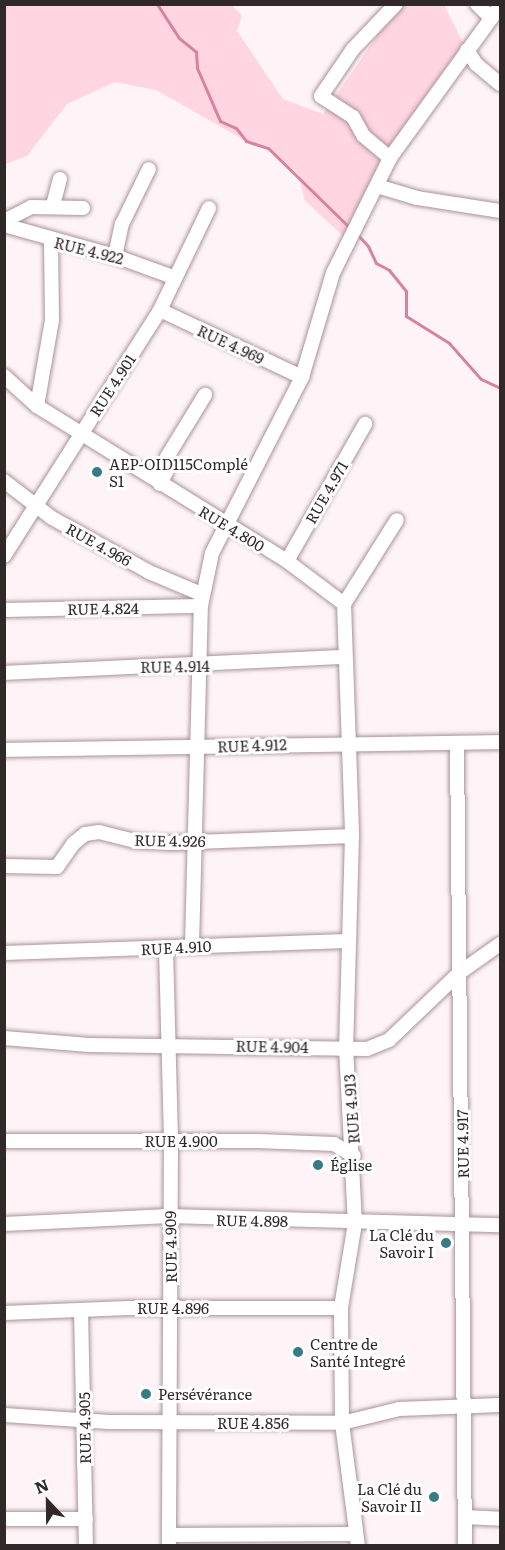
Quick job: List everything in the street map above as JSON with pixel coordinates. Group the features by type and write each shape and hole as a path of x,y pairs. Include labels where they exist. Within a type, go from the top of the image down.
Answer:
{"street":[{"path":"390,158 363,135 353,117 321,96 353,49 396,4"},
{"path":"477,4 491,18"},
{"path":"192,945 197,841 201,600 212,553 302,377 333,273 390,158 501,6"},
{"path":"467,50 476,64 501,84"},
{"path":"115,256 122,224 149,169"},
{"path":"53,205 60,179"},
{"path":"377,186 417,198 501,211"},
{"path":"4,223 31,207 53,205 83,208"},
{"name":"RUE 4.901","path":"4,556 160,310 173,277 209,208"},
{"name":"RUE 4.922","path":"4,223 51,241 115,256 173,277"},
{"path":"37,406 52,320 51,241"},
{"name":"RUE 4.969","path":"160,310 302,377"},
{"name":"RUE 4.800","path":"4,376 37,406 287,561 344,604"},
{"path":"160,484 166,472 166,457 205,395"},
{"name":"RUE 4.971","path":"287,561 365,424"},
{"name":"RUE 4.966","path":"4,481 52,518 201,600"},
{"path":"348,742 344,604 397,520"},
{"name":"RUE 4.824","path":"4,610 201,600"},
{"name":"RUE 4.914","path":"4,674 201,667 345,657"},
{"name":"RUE 4.912","path":"4,750 88,748 110,751 348,742 501,742"},
{"name":"RUE 4.913","path":"348,742 352,836 347,941 346,1047 354,1156 355,1223 341,1308 342,1423 357,1540"},
{"name":"RUE 4.917","path":"457,743 465,1545"},
{"name":"RUE 4.926","path":"4,866 57,867 74,843 85,834 99,832 134,841 352,836"},
{"name":"RUE 4.910","path":"4,953 347,941"},
{"name":"RUE 4.904","path":"4,1038 89,1045 367,1049 389,1040 459,973 501,944"},
{"name":"RUE 4.909","path":"166,949 165,1045 171,1140 169,1540"},
{"name":"RUE 4.900","path":"4,1141 171,1140 334,1144 354,1156"},
{"name":"RUE 4.898","path":"4,1224 169,1216 463,1226 501,1225"},
{"name":"RUE 4.896","path":"4,1313 171,1307 341,1308"},
{"name":"RUE 4.905","path":"81,1310 86,1545"},
{"name":"RUE 4.856","path":"4,1415 171,1422 342,1423 382,1411 465,1405 501,1405"},
{"path":"465,1517 501,1519"},
{"path":"4,1519 86,1519"},
{"path":"169,1540 357,1540"}],"shaded area":[{"path":"4,5 232,5 242,16 237,31 283,99 323,114 389,19 404,5 444,5 467,50 378,186 350,242 305,201 298,174 268,148 246,141 156,90 115,82 67,104 27,156 5,164"}],"waterway":[{"path":"157,4 179,38 196,52 197,68 220,121 236,128 246,141 268,148 351,229"},
{"path":"356,233 368,246 376,263 389,270 406,291 406,316 449,343 481,379 500,388"}],"place":[{"name":"AEP-OID115Complé S1","path":"97,472"},
{"name":"Église","path":"318,1165"},
{"name":"La Clé du Savoir I","path":"446,1243"},
{"name":"Centre de Santé Integré","path":"298,1352"},
{"name":"Persévérance","path":"146,1394"},
{"name":"La Clé du Savoir II","path":"434,1497"}]}
